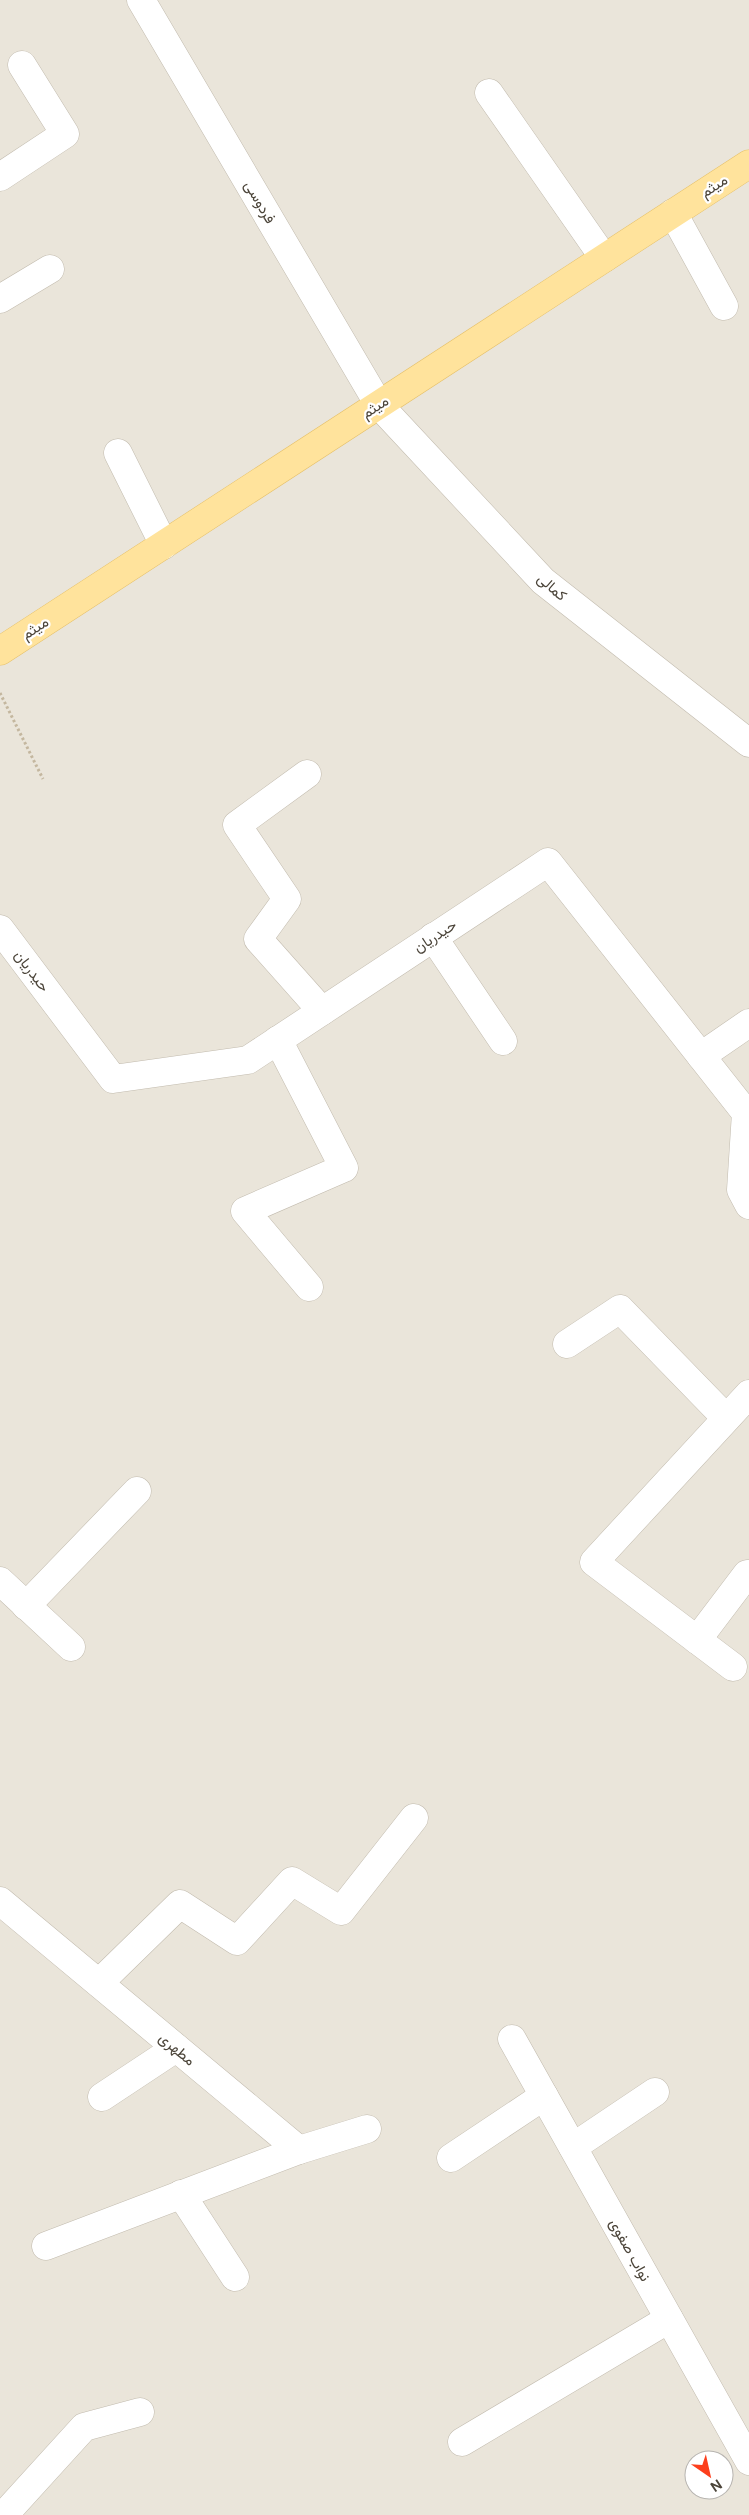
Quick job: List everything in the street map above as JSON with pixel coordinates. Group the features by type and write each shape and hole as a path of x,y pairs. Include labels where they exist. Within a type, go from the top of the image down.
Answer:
{"main road":[{"name":"میثم","path":"0,651 749,164"}],"street":[{"name":"فردوسی","path":"142,0 379,405"},
{"path":"0,177 65,134 22,65"},
{"path":"489,93 604,258"},
{"path":"673,213 724,306"},
{"path":"0,299 50,269"},
{"name":"کمالی","path":"379,405 543,582 749,743"},
{"path":"118,453 164,545"},
{"path":"307,774 237,825 287,899 258,939 322,1011"},
{"name":"حیدریان","path":"0,928 113,1079 248,1060 548,862 746,1112 741,1190 749,1205"},
{"path":"433,937 503,1041"},
{"path":"701,1056 749,1023"},
{"path":"278,1040 344,1168 245,1211 309,1287"},
{"path":"567,1344 620,1309 726,1418"},
{"path":"733,1667 594,1562 749,1394"},
{"path":"26,1606 137,1491"},
{"path":"697,1640 747,1574"},
{"path":"0,1581 71,1647"},
{"path":"99,1983 180,1904 237,1942 292,1880 341,1911 414,1818"},
{"name":"مطهری","path":"0,1901 298,2150"},
{"name":"نواب صفوی","path":"512,2039 748,2458"},
{"path":"102,2097 176,2048"},
{"path":"573,2147 655,2092"},
{"path":"451,2158 544,2096"},
{"path":"46,2246 298,2150 367,2129"},
{"path":"181,2194 235,2277"},
{"path":"462,2442 669,2319"},
{"path":"4,2515 84,2427 140,2412"}],"path":[{"path":"0,693 43,779"}],"shaded area":[{"path":"0,0 749,0 749,2515 0,2515"}]}
